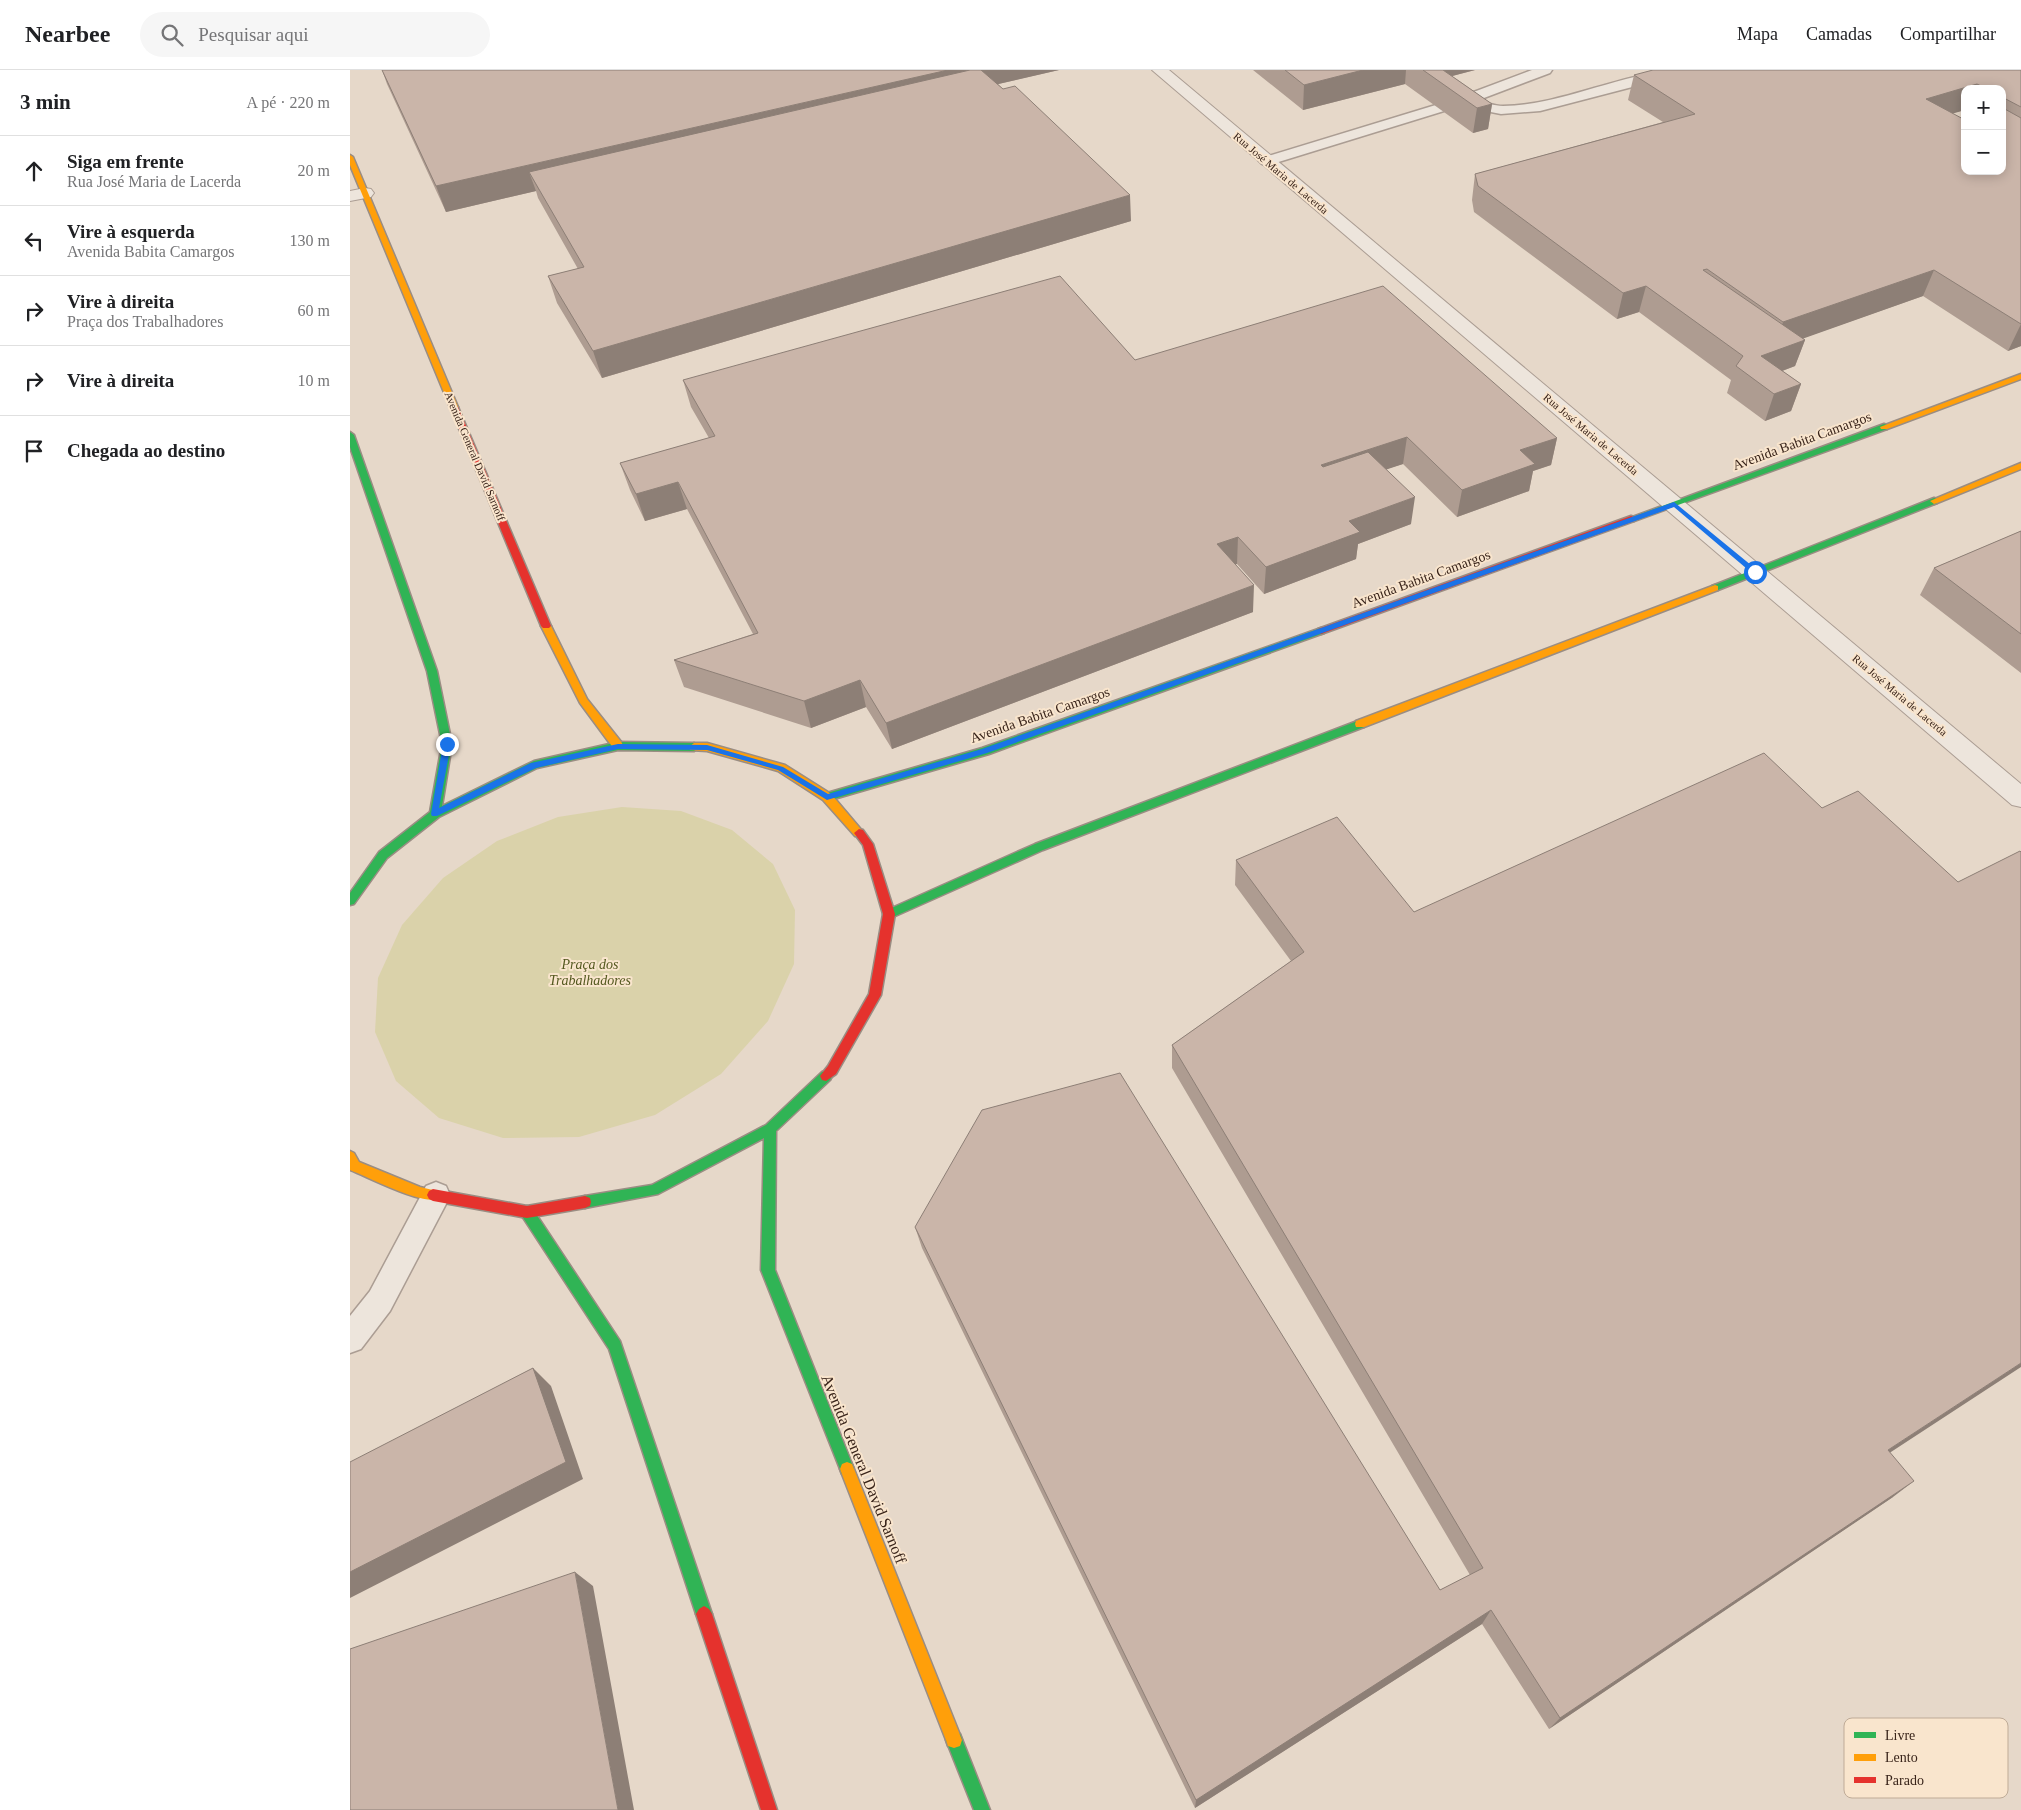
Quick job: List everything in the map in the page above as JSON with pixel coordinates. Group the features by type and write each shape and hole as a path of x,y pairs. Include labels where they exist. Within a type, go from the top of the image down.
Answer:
{"street":[{"name":"Rua José Maria de Lacerda","path":"1160,70 2021,798"},
{"name":"Avenida General David Sarnoff","path":"350,156 358,195 549,634 582,701 618,746"},
{"name":"Avenida Babita Camargos","path":"827,797 985,751 1674,504 2021,376"},
{"path":"350,435 432,671 447,744 435,814"},
{"path":"889,914 1039,847 1755,572 2021,466"},
{"path":"350,901 383,855 435,814 534,765 618,746 707,748 780,768 827,797 868,844 889,914 876,995 832,1070 770,1129 654,1190 527,1212 418,1193 351,1163"},
{"name":"Avenida General David Sarnoff","path":"770,1129 768,1270 982,1810"},
{"path":"527,1212 615,1346 769,1810"}],"lane":[{"path":"1267,161 1451,105 1545,70"},
{"path":"1451,105 1502,110 1540,107 1681,70"},
{"path":"350,1339 380,1301 436,1196"}],"green space":[{"name":"Praça dos Trabalhadores","path":"622,807 681,811 732,830 773,864 795,910 794,964 768,1021 721,1074 655,1115 579,1137 503,1138 439,1118 396,1081 375,1032 378,978 402,925 443,878 497,841 558,817"}],"building":[{"path":"382,70 948,70 436,186"},
{"path":"970,70 981,70 1003,89 1015,86 1130,195 593,351 548,276 584,267 529,172"},
{"path":"1285,70 1363,70 1304,85"},
{"path":"1423,70 1443,70 1492,104 1477,108"},
{"path":"1653,70 2021,70 2021,107 2006,99 2006,85 1961,85 1961,89 1926,99 1961,118 1961,175 2006,175 2006,110 2021,118 2021,324 1934,270 1783,322 1707,269 1703,270 1805,340 1761,356 1801,384 1774,394 1736,366 1743,356 1646,286 1623,293 1478,186 1475,174 1695,114 1634,75"},
{"path":"1060,276 1135,360 1383,286 1557,438 1520,450 1535,464 1462,490 1407,437 1321,465 1323,467 1368,452 1415,497 1349,521 1360,532 1266,567 1238,537 1217,544 1254,585 886,723 860,680 804,701 674,660 758,633 678,482 636,494 620,463 715,436 683,380"},
{"path":"2021,531 2021,634 1934,568"},
{"path":"1764,753 1822,808 1858,791 1958,882 2021,852 2021,1363 1888,1450 1914,1481 1560,1718 1491,1610 1196,1800 915,1227 982,1110 1120,1073 1440,1590 1483,1568 1172,1045 1304,952 1236,860 1337,817 1414,912"},
{"path":"533,1368 566,1462 350,1572 350,1462"},
{"path":"575,1572 618,1810 350,1810 350,1649"}],"traffic: fast":[{"path":"1631,519 1884,427"},
{"path":"350,435 432,671 447,744 435,814"},
{"path":"1715,588 1934,501"},
{"path":"827,797 985,751 1321,631"},
{"path":"889,914 1039,847 1360,724"},
{"path":"350,901 383,855 435,814 534,765 618,746 694,747"},
{"path":"585,1202 654,1190 770,1129 826,1076"},
{"path":"770,1129 768,1270 847,1469"},
{"path":"527,1212 615,1346 704,1614"},
{"path":"954,1740 982,1810"}],"traffic: slow":[{"path":"350,157 454,407"},
{"path":"1884,427 2021,376"},
{"path":"1934,501 2021,466"},
{"path":"1360,724 1715,588"},
{"path":"546,626 583,701 618,746"},
{"path":"694,747 707,747 781,768 827,797 859,833"},
{"path":"350,1157 354,1166 419,1193 433,1195"},
{"path":"847,1469 954,1740"}],"traffic: jam":[{"path":"454,407 546,626"},
{"path":"1321,631 1631,519"},
{"path":"826,1076 832,1070 875,995 889,914 868,844 859,833"},
{"path":"433,1195 527,1212 585,1202"},
{"path":"704,1614 769,1810"}],"route":[{"path":"447,744 435,814 534,765 618,746 707,748 780,768 827,797 985,751 1674,504 1755,572"}]}
